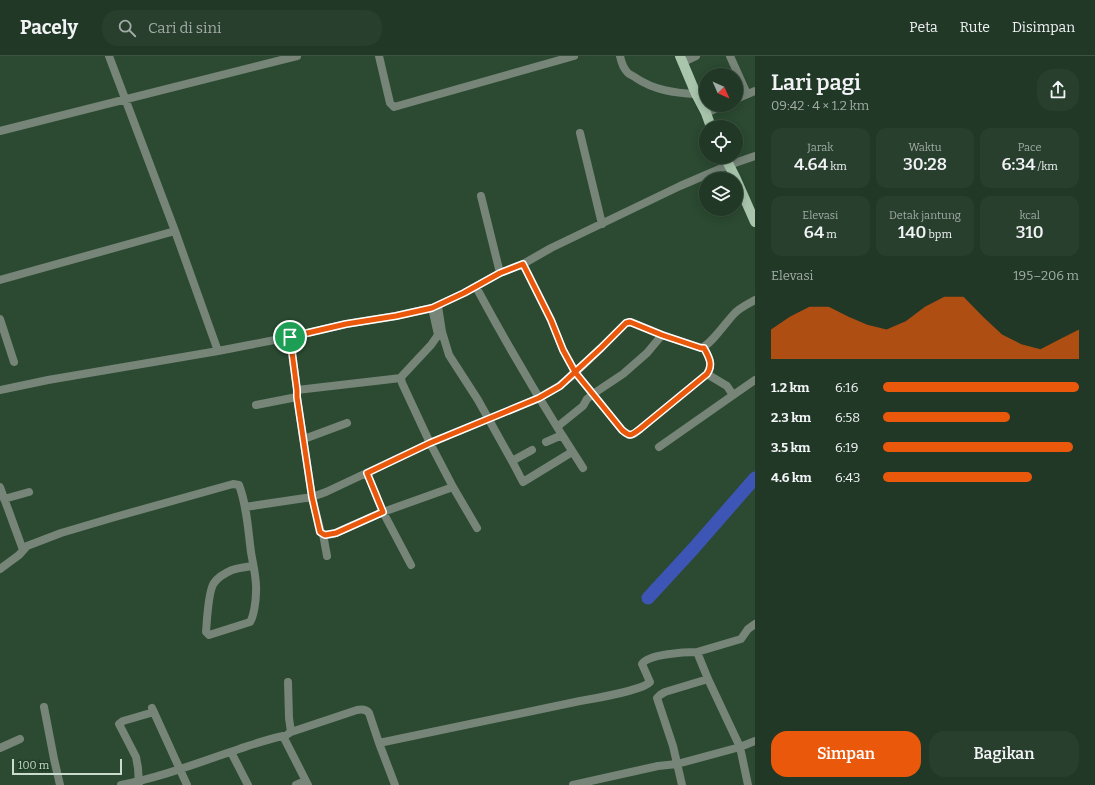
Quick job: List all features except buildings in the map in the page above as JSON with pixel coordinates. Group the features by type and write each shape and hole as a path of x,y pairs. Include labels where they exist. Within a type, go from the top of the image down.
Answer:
{"main road":[{"path":"681,59 709,120"},
{"path":"743,195 755,222"}],"street":[{"path":"109,56 175,231 218,351"},
{"path":"0,131 297,56"},
{"path":"380,56 390,103 394,107 574,56"},
{"path":"620,56 621,61 628,73 648,84 658,89 671,92 696,94"},
{"path":"681,59 696,56"},
{"path":"730,56 751,92"},
{"path":"580,133 602,224"},
{"path":"743,158 755,156"},
{"path":"0,390 48,380 218,351 435,307 500,273 523,264 551,248 680,186 721,164"},
{"path":"481,196 500,273"},
{"path":"0,280 175,231"},
{"path":"523,264 551,320 563,350 575,372 622,430 629,435 634,434 707,374 711,362 704,348"},
{"path":"476,286 539,398 583,468"},
{"path":"704,348 735,313 755,300"},
{"path":"256,405 297,394 401,378 431,345 438,334 435,307"},
{"path":"435,307 449,355 489,419 524,482 572,452"},
{"path":"0,319 14,362"},
{"path":"245,507 312,497 326,492 430,443 539,398 560,386 626,323 630,322 662,335 704,348"},
{"path":"557,427 579,410 593,394 623,374 647,353 662,335"},
{"path":"290,337 312,497 320,532 323,534 327,556"},
{"path":"707,374 726,386 733,394"},
{"path":"401,378 404,389 430,443 477,528"},
{"path":"659,447 755,380"},
{"path":"304,438 347,423"},
{"path":"546,442 562,435"},
{"path":"512,461 532,450"},
{"path":"367,473 383,512 411,565"},
{"path":"0,569 19,555 27,546 115,517 234,484 237,484 240,487 245,507 253,566 256,590 252,620 247,624 209,635 207,634 210,596 214,582 223,574 232,570 253,566"},
{"path":"323,534 333,534 383,512 453,486"},
{"path":"0,487 23,550"},
{"path":"4,499 29,492"},
{"path":"682,785 673,746 657,698 649,684 650,679 642,664 645,660 652,658 679,653 697,652 741,639 748,629 755,624"},
{"path":"697,652 740,747 748,785"},
{"path":"657,698 660,694 665,692 708,679"},
{"path":"288,682 291,732"},
{"path":"378,743 599,697 649,684"},
{"path":"44,707 60,785"},
{"path":"121,785 139,783 362,709 369,713 378,743 395,785"},
{"path":"139,783 136,757 119,724 123,721 153,710 187,785"},
{"path":"283,736 306,783 296,785"},
{"path":"0,748 20,739"},
{"path":"573,785 658,766 677,764 740,747 755,741"},
{"path":"231,752 248,785"}],"waterway":[{"path":"648,598 755,478"}],"route":[{"path":"290,337 297,397 312,497 320,532 325,535 336,533 383,512 367,473 430,443 539,398 560,386 572,376 575,372 628,322 662,335 704,348 711,362 710,371 707,374 634,434 627,434 622,430 575,372 563,350 551,320 523,264 500,273 464,293 432,308 396,316 346,324 290,337"}]}
